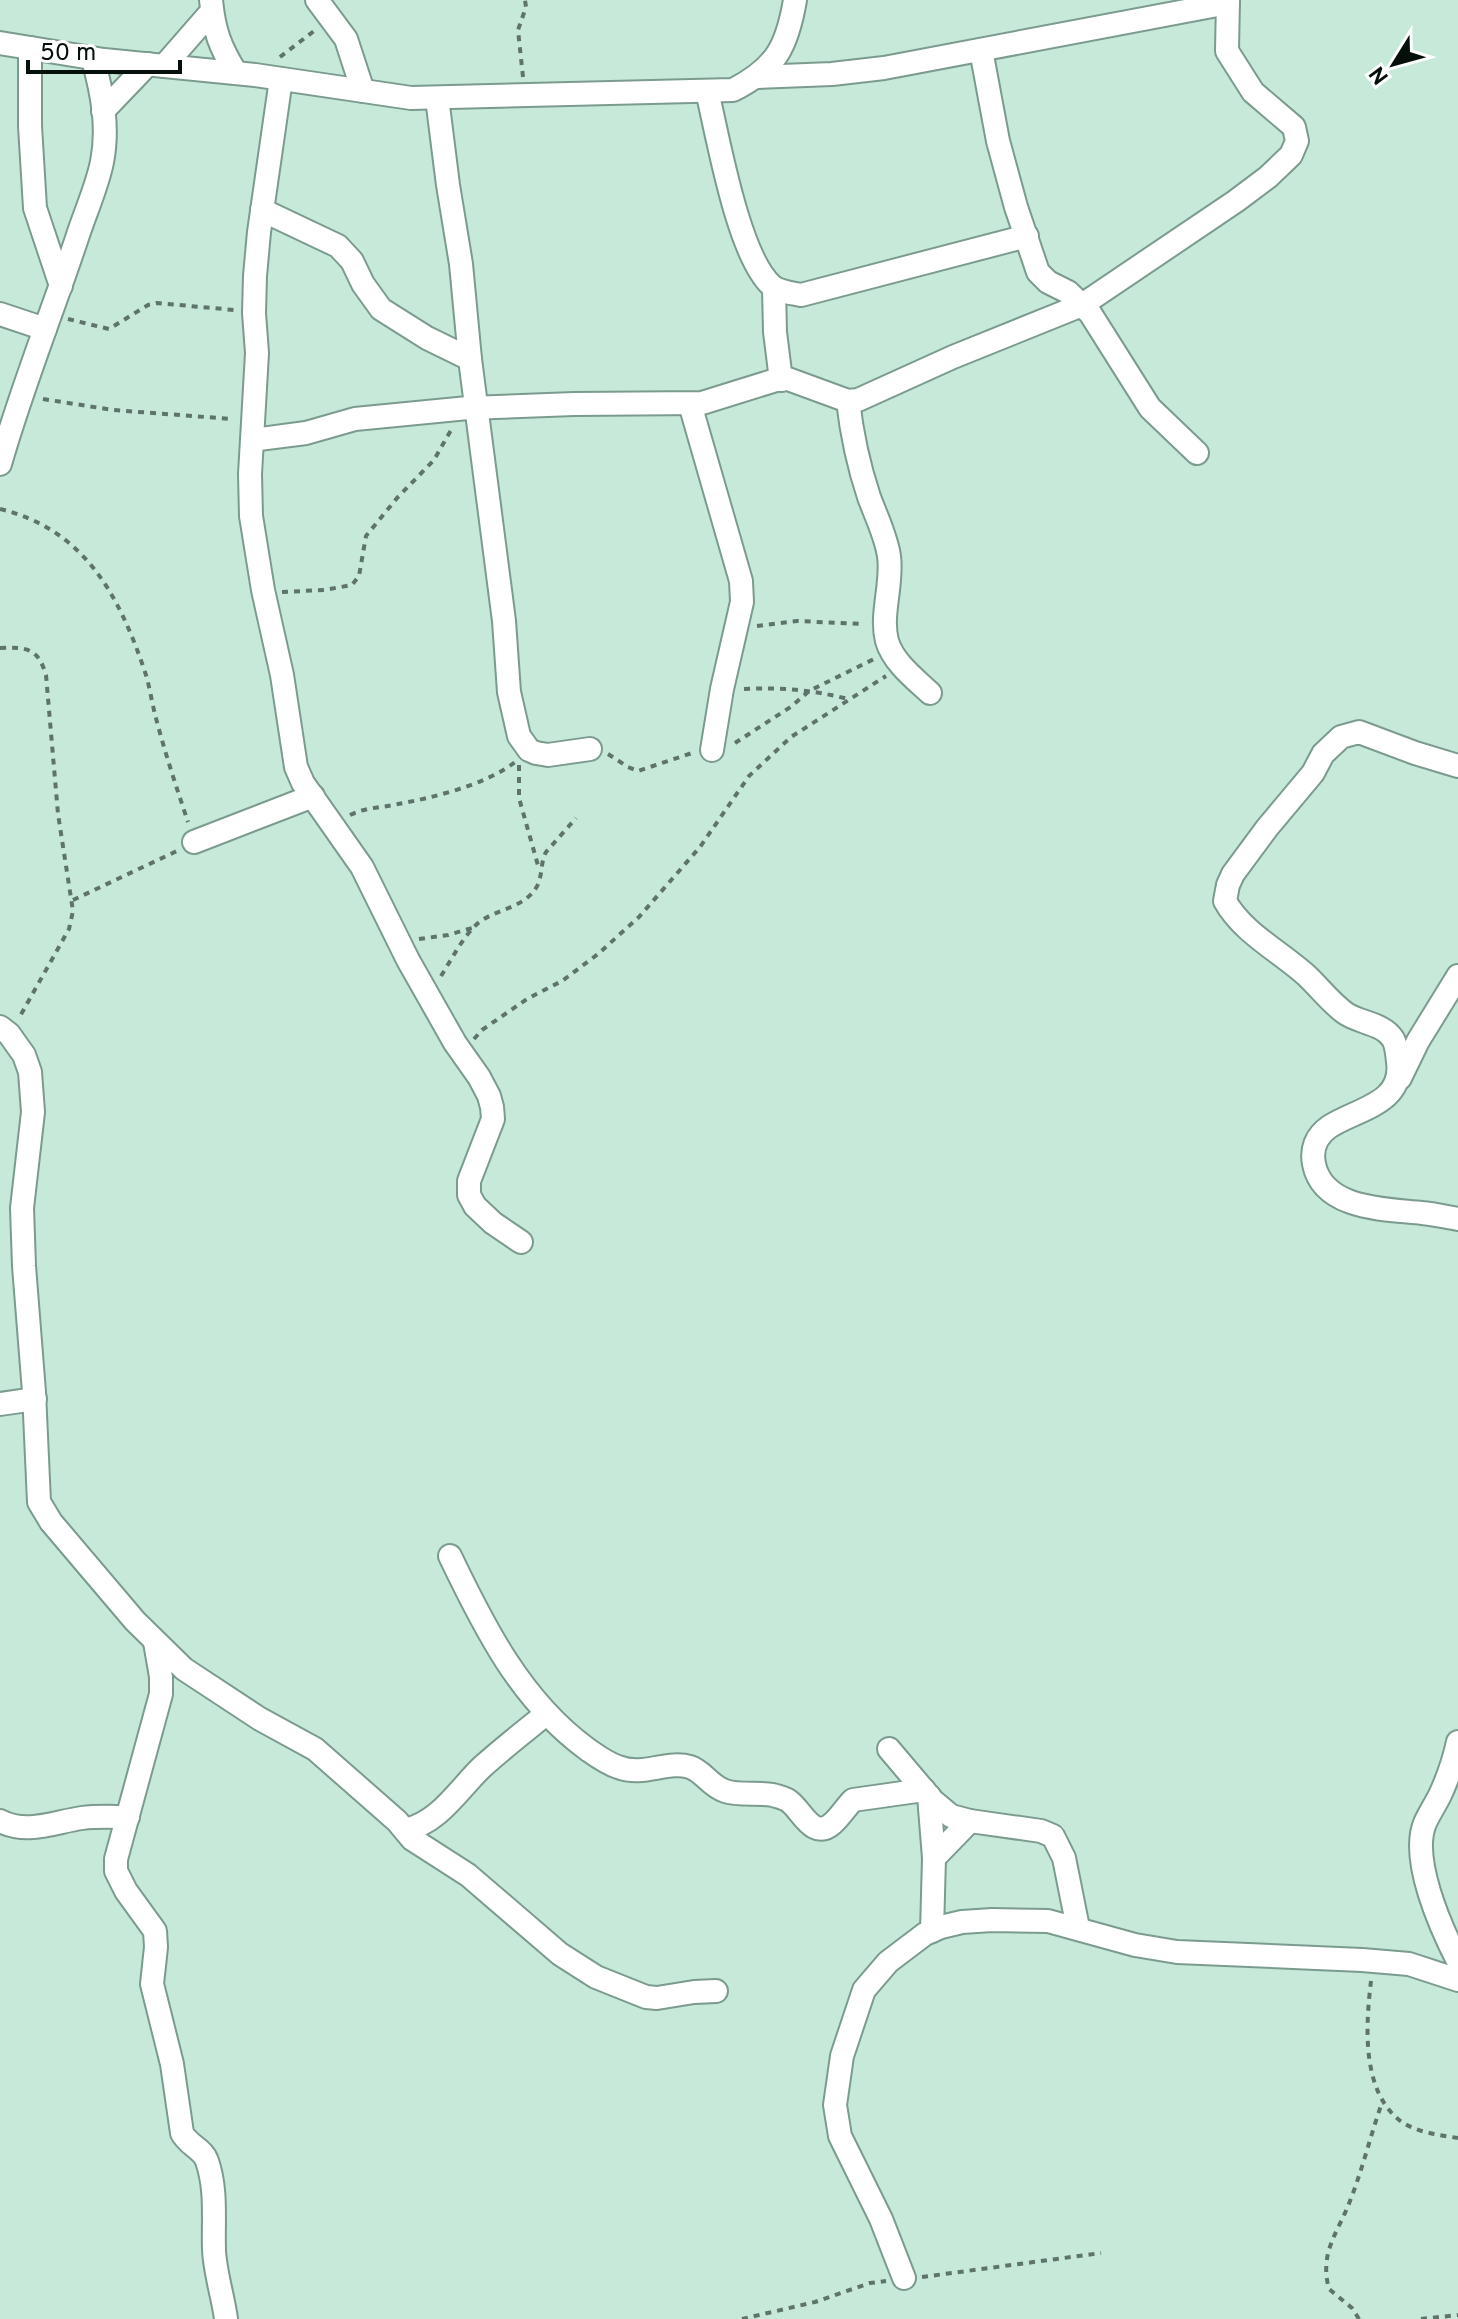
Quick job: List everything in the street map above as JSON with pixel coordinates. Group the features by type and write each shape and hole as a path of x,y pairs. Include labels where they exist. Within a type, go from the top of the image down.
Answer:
{"street":[{"path":"0,43 93,59 246,74 411,98 733,90 758,77 775,58 791,29 795,0"},
{"path":"252,430 306,433 355,419 472,408 702,403 788,379 848,401 858,400 1082,305 1268,177 1291,155 1297,141 1294,127 1253,92 1227,51 1228,2 884,68 758,77"},
{"path":"212,6 221,49 246,74"},
{"path":"103,111 156,65 212,6"},
{"path":"324,8 346,39 363,91"},
{"path":"211,70 217,37"},
{"path":"781,47 801,76"},
{"path":"30,48 30,126 35,208 61,286"},
{"path":"981,50 998,141 1041,276 1068,292 1090,313 1150,408 1197,453"},
{"path":"0,464 20,395 61,286 102,162 105,127 101,90 93,59"},
{"path":"281,79 255,276 257,353 250,474 251,516 282,675 296,767 303,783 362,867 396,936 462,1053 479,1077 492,1107 490,1129 469,1181 469,1195 475,1206 493,1223 521,1242"},
{"path":"707,91 743,236 757,268 774,288 801,295 1027,236"},
{"path":"437,98 461,264 472,408 504,621 509,692 519,736 529,750 536,753 548,755 590,749"},
{"path":"262,210 338,246 352,261 363,284 381,309 427,338 470,359"},
{"path":"774,288 781,380"},
{"path":"0,314 47,322"},
{"path":"848,401 852,440 890,557 887,640 896,658 930,693"},
{"path":"690,404 741,581 738,627 728,656 712,750"},
{"path":"1400,1078 1395,1044 1387,1031 1347,1014 1236,917 1225,898 1233,874 1313,773 1323,754 1341,737 1359,732 1458,766"},
{"path":"194,842 313,796"},
{"path":"1458,976 1418,1041 1395,1088 1328,1128 1319,1137 1312,1155 1318,1179 1332,1192 1374,1209 1458,1219"},
{"path":"5,1030 24,1055 30,1072 33,1112 22,1208 24,1266 35,1399 39,1502 51,1522 155,1642 184,1669 260,1719 315,1749 397,1821 412,1839 468,1875 560,1954 596,1977 646,1997 716,1991"},
{"path":"0,1404 35,1399"},
{"path":"450,1556 474,1607 523,1687 571,1738 604,1761 634,1772 690,1766 724,1791 788,1799 803,1819 813,1827 821,1828 829,1826 853,1800 926,1793"},
{"path":"155,1642 161,1694 116,1859 116,1871 126,1891 155,1931 152,1984 155,2001 172,2064 182,2133 188,2143 204,2156 210,2177 216,2264 226,2319"},
{"path":"405,1830 424,1824 443,1809 482,1767 546,1714"},
{"path":"1458,1742 1441,1794 1421,1837 1431,1899 1458,1961"},
{"path":"889,1749 926,1793 951,1816 1031,1829 1053,1836 1064,1858 1078,1928"},
{"path":"926,1793 934,1858 932,1931"},
{"path":"0,1821 27,1829 86,1817 128,1817"},
{"path":"934,1858 970,1821"},
{"path":"904,2278 881,2219 840,2136 835,2105 837,2080 864,1990 888,1962 932,1931 962,1922 1048,1921 1135,1945 1177,1952 1409,1964 1458,1980"}],"path":[{"path":"525,0 518,43 527,95"},
{"path":"246,74 324,8"},
{"path":"47,322 109,329 148,305 157,303 254,313"},
{"path":"20,395 252,430"},
{"path":"264,592 324,590 352,585 359,576 366,536 434,460 444,440 472,408"},
{"path":"0,509 21,514 64,537 92,564 106,587 145,670 157,723 194,842 73,900"},
{"path":"738,627 797,621 886,626"},
{"path":"0,648 32,650 42,662 46,675 58,814 73,900 69,929 5,1030"},
{"path":"590,749 608,753 638,771 696,752 731,745 792,706 809,691 896,658"},
{"path":"462,1053 482,1030 527,999 562,981 629,926 700,847 749,776 791,737 848,699 896,658"},
{"path":"722,689 762,687 809,691 848,699"},
{"path":"334,824 360,810 417,801 485,780 519,758 519,798 541,875"},
{"path":"429,995 474,927 534,891 541,875 543,857 576,818"},
{"path":"396,936 428,938 474,927"},
{"path":"1374,1961 1367,2018 1368,2050 1373,2077 1383,2100 1398,2119 1408,2125 1458,2138"},
{"path":"1359,2319 1352,2308 1329,2289 1326,2263 1329,2242 1350,2201 1383,2100"},
{"path":"1421,2319 1458,2315"}]}
